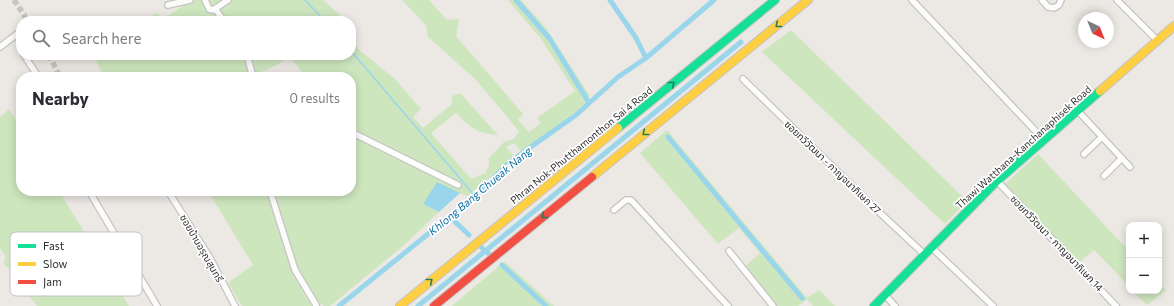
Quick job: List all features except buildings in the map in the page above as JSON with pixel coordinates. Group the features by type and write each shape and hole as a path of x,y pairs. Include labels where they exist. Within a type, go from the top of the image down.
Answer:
{"main road":[{"name":"Phran Nok-Phutthamonthon Sai 4 Road","path":"400,306 775,0"},
{"path":"434,306 808,0"},
{"name":"Thawi Watthana-Kanchanaphisek Road","path":"874,306 998,181 1174,26"}],"street":[{"path":"168,5 190,0"},
{"path":"205,0 209,9 216,10 220,16"},
{"path":"216,10 228,0"},
{"path":"912,0 1044,140"},
{"path":"1042,0 1048,7 1054,8 1060,5 1062,0"},
{"path":"1117,0 1158,40"},
{"path":"0,47 16,35"},
{"path":"27,60 35,72"},
{"path":"248,60 252,72"},
{"name":"ซอยทวีวัฒนา - กาญจนาภิเษก 27","path":"743,79 878,212 924,254"},
{"path":"1078,111 1130,167"},
{"path":"356,134 458,185"},
{"path":"1084,154 1102,137"},
{"path":"1104,176 1122,158"},
{"name":"ซอยทวีวัฒนา - กาญจนาภิเษก 14","path":"998,181 1116,306"},
{"path":"92,196 113,232"},
{"name":"ซอยบ้านอรุณสุนทรี","path":"171,196 210,258 235,306"},
{"path":"272,196 295,270 317,306"},
{"path":"614,210 626,200 632,200 728,306"},
{"path":"931,247 993,306"},
{"path":"729,251 773,306"},
{"path":"142,281 157,306"},
{"path":"885,295 895,306"}],"green space":[{"path":"192,0 323,0 341,16 168,16"},
{"path":"402,0 429,0 447,20 459,19 456,36 523,114 518,120 529,132 541,123 537,118 575,91 541,39 508,0 521,0 546,28 590,96 585,101 585,105 522,152 514,143 506,147 515,157 467,196 445,188 438,182 423,204 439,212 402,247 330,306 324,306 315,298 306,286 299,271 286,236 276,196 356,196 356,136 406,158 356,132 356,72 302,72 292,60 356,60 356,44 358,49 395,79 421,109 413,117 423,128 452,104 452,96 460,93 498,135 485,133 474,129 456,113 431,133 471,179 485,173 489,165 489,158 504,142 514,139 519,131 476,80 428,37 426,25"},
{"path":"156,13 160,16 151,16"},
{"path":"791,30 967,201 945,224 762,52"},
{"path":"96,60 284,60 277,65 261,72 102,72"},
{"path":"9,109 16,120 16,196 62,196 84,232 10,232 10,271 3,262 6,257 0,248 0,117"},
{"path":"667,130 807,298 819,290 835,306 813,306 807,299 798,306 769,306 740,271 760,253 739,228 718,244 640,153"},
{"path":"1038,154 1126,248 1126,283 1094,250 1079,263 1005,184"},
{"path":"211,196 268,196 290,265 312,306 242,306 228,283 253,265"},
{"path":"505,262 554,306 452,306 499,266"},
{"path":"1162,286 1166,290 1162,293"},
{"path":"1136,294 1161,294 1147,305"},
{"path":"29,296 123,296 129,306 37,306"}],"water":[{"path":"437,182 460,193 439,212 423,204"}],"waterway":[{"path":"305,0 320,16"},
{"path":"516,0 550,39 589,103"},
{"path":"610,0 636,38 646,58"},
{"name":"Khlong Bang Chueak Nang","path":"339,306 475,196 511,161 576,115 618,77 646,58 714,0"},
{"path":"418,306 741,42"},
{"path":"356,57 475,196"},
{"path":"668,137 802,298"},
{"path":"450,217 469,235"},
{"path":"480,246 490,255"},
{"path":"502,265 546,306"}],"tunnel":[{"path":"14,0 25,16"},
{"path":"52,60 58,72"}],"traffic: fast":[{"path":"618,128 775,0"},
{"path":"874,306 997,181 1100,91"}],"traffic: slow":[{"path":"592,177 808,0"},
{"path":"1100,91 1174,26"},
{"path":"400,306 618,128"}],"traffic: jam":[{"path":"434,306 592,177"}]}
